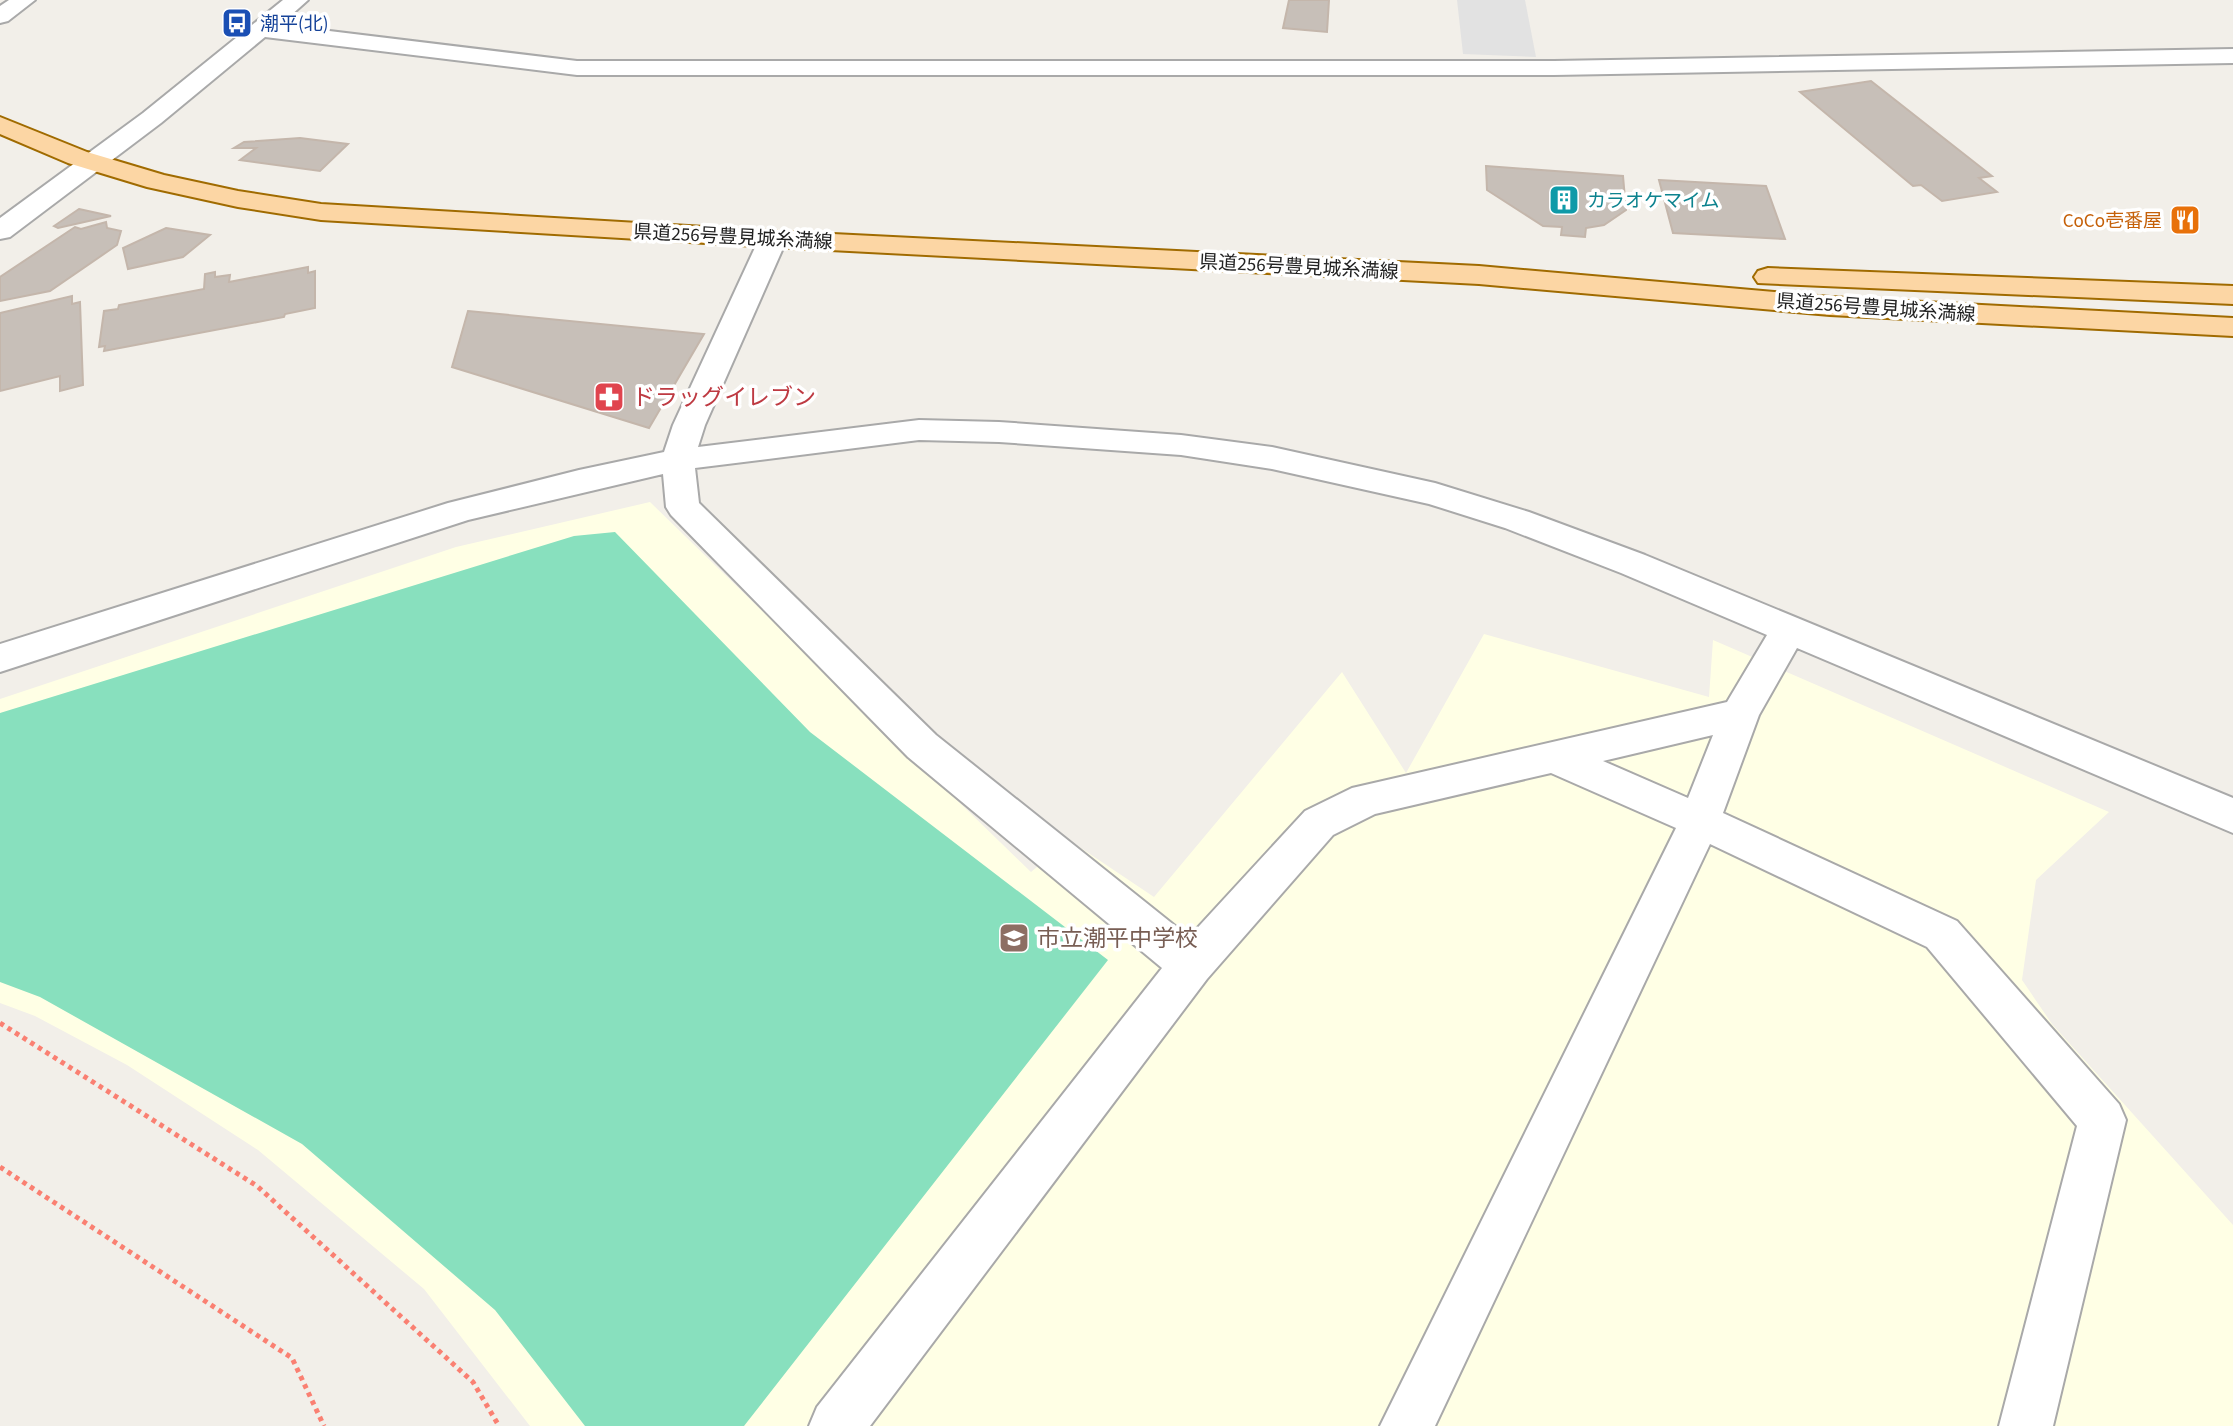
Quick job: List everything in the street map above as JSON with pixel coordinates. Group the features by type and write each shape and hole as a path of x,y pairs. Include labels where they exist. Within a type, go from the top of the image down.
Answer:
{"main road":[{"name":"県道256号豊見城糸満線","path":"0,125 90,163 162,185 321,212 773,239 1479,275 1830,306 2233,327"},
{"name":"県道256号豊見城糸満線","path":"1479,275 1825,278 2233,295"}],"street":[{"path":"0,16 24,0"},
{"path":"0,231 152,118 297,0"},
{"path":"261,30 577,68 1554,68 2233,56"},
{"path":"773,239 689,425 678,460 683,508 922,746 1191,965"},
{"path":"0,658 460,511 579,481 678,460 919,430 999,432 1181,445 1272,458 1424,492 1517,520 1633,564 2233,816"},
{"path":"1407,1426 1700,821 1740,714 1788,630"},
{"path":"836,1426 1191,965 1319,822 1366,800 1740,714"},
{"path":"1554,757 1700,821 1942,934 2102,1120 2026,1426"}],"path":[{"path":"0,1023 257,1186 473,1382 499,1426"},
{"path":"0,1167 292,1358 324,1426"}],"shaded area":[{"path":"1457,0 1525,0 1536,57 1463,54"},
{"name":"市立潮平中学校","path":"650,502 1031,872 1069,840 1154,897 1342,672 1406,773 1484,634 1709,697 1713,640 2109,812 2036,880 2022,980 2052,1024 2233,1225 2233,1426 530,1426 424,1289 258,1150 127,1065 35,1016 0,1003 0,699 456,547"}],"green space":[{"path":"615,532 810,732 1108,960 744,1426 585,1426 495,1310 302,1144 40,997 0,982 0,713 574,536"}],"building":[{"path":"1289,0 1329,0 1327,32 1283,28"},
{"path":"1871,81 1992,176 1979,178 1997,192 1942,201 1921,185 1913,186 1800,92"},
{"path":"300,138 348,144 320,171 240,160 256,148 234,148 244,142"},
{"name":"カラオケマイム","path":"1486,166 1623,176 1626,210 1604,225 1586,228 1585,237 1561,235 1562,227 1543,226 1487,190"},
{"path":"1659,180 1766,186 1785,239 1673,233"},
{"path":"79,209 111,216 58,228 54,226"},
{"path":"106,222 107,228 121,231 117,245 50,291 0,301 0,277 75,227 81,229"},
{"path":"166,228 210,235 183,257 128,269 123,248"},
{"path":"308,267 308,273 315,271 315,308 285,314 284,317 104,351 105,346 99,347 104,311 118,309 119,305 204,289 205,274 215,272 215,277 230,275 229,282"},
{"path":"72,296 72,304 80,302 83,385 60,391 60,376 0,391 0,313"},
{"name":"ドラッグイレブン","path":"468,311 704,334 649,428 452,367"}],"place":[{"name":"潮平(北)","path":"237,23"},
{"name":"カラオケマイム","path":"1564,200"},
{"name":"CoCo壱番屋","path":"2185,220"},
{"name":"ドラッグイレブン","path":"609,397"},
{"name":"市立潮平中学校","path":"1014,938"}]}
